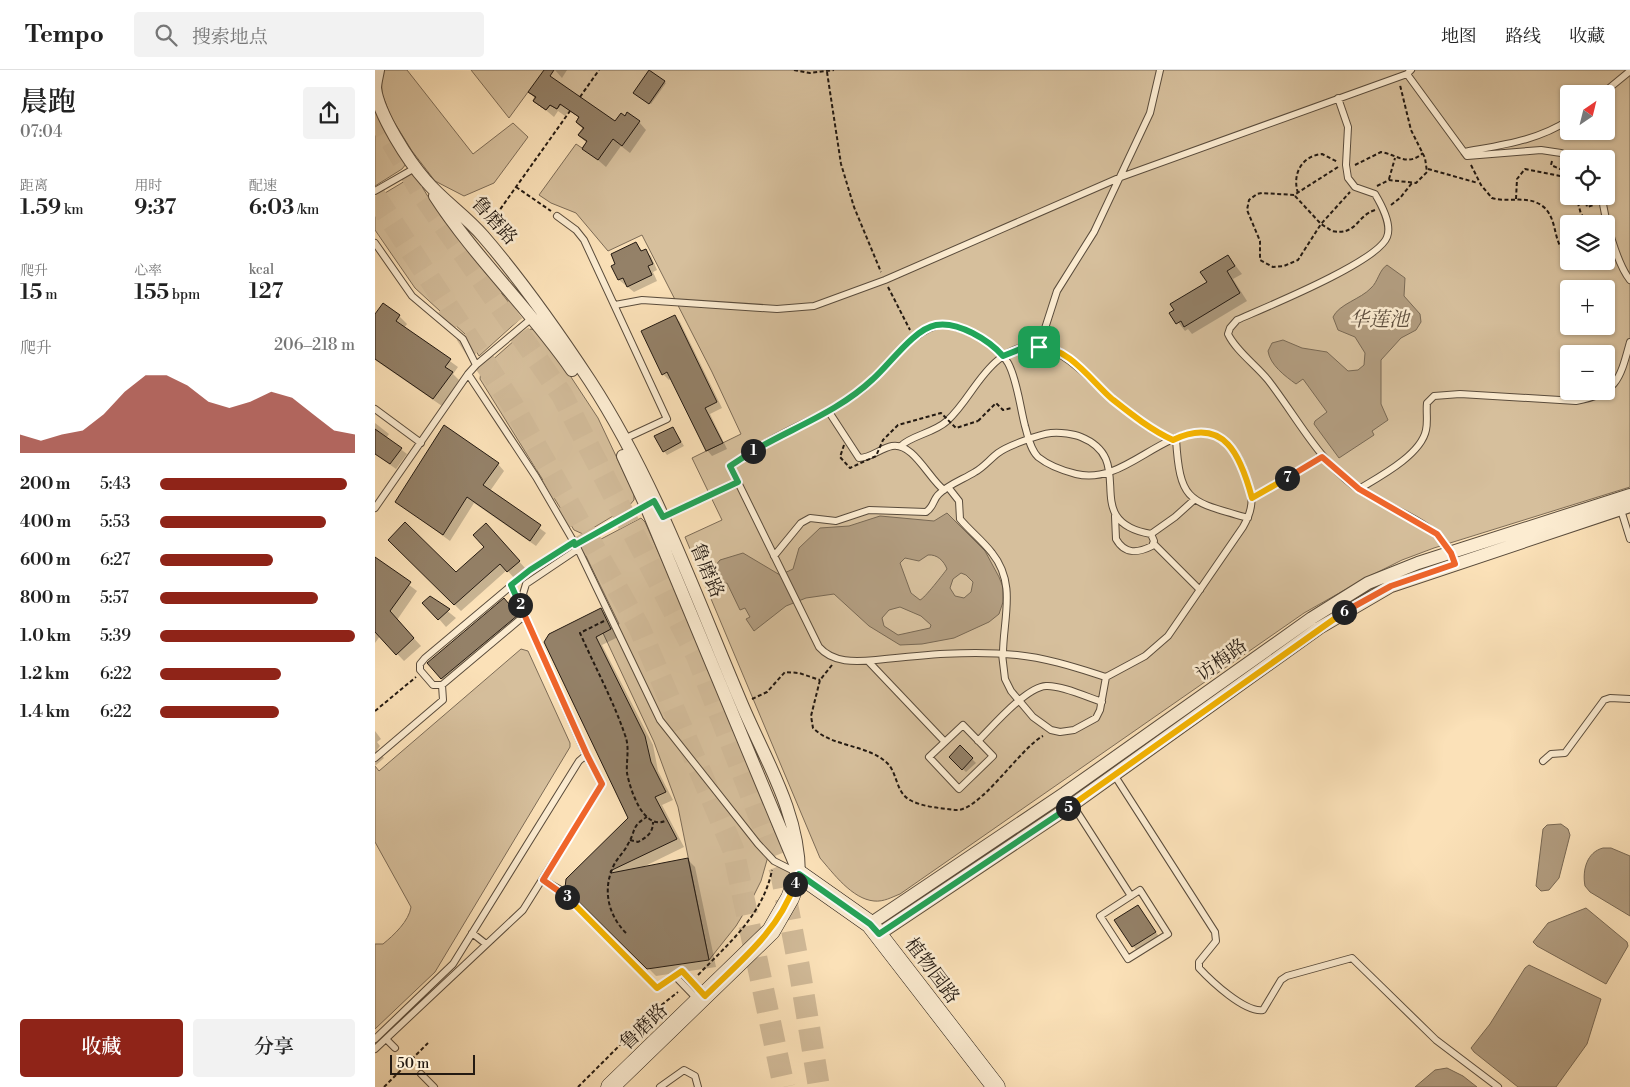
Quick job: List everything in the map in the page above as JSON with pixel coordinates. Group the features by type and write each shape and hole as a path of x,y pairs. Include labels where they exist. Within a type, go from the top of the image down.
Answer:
{"street":[{"name":"鲁磨路","path":"378,70 375,88 388,123 415,168 427,183 482,235 537,314 590,381 624,439 650,503 663,517 792,821 798,846 799,874 790,898 771,931 610,1087"},
{"path":"427,183 465,239 537,314 559,352 603,418 650,503 799,874"},
{"name":"访梅路","path":"874,929 1065,793 1316,623 1391,586 1453,559 1627,502"},
{"name":"访梅路","path":"874,929 1073,805 1316,623"},
{"name":"植物园路","path":"799,874 874,929 996,1087"}],"lane":[{"path":"1039,347 1057,291 1094,232 1150,113 1160,70"},
{"path":"1613,85 1630,71"},
{"path":"615,305 629,301 656,300 777,309 799,308 823,303 885,280 1121,177 1398,78 1409,72 1465,154"},
{"path":"1338,98 1348,127 1346,165 1348,178 1355,187 1372,192 1382,209 1389,232 1381,246 1316,284 1237,320 1229,330 1231,339 1267,379 1322,457 1359,489 1437,534 1453,559"},
{"path":"1465,154 1530,139 1560,126"},
{"path":"1465,154 1541,150 1560,154"},
{"path":"375,191 415,168"},
{"path":"1603,205 1607,226 1621,266 1630,280"},
{"path":"557,216 582,237 667,419 624,439"},
{"path":"375,243 412,296 463,339 476,365"},
{"path":"375,508 468,374 476,365 537,314"},
{"path":"945,324 981,338 1003,356 1012,371 1029,441 1037,456 1069,472 1089,475 1110,471 1174,439 1197,433 1212,434 1223,440 1238,455 1252,498 1248,518 1175,627 1145,656 1106,677 1051,661 1002,654 931,654 868,661 835,660 819,647 730,466 782,434 829,412 874,379 913,338 930,327 945,324"},
{"path":"1359,489 1386,473 1422,442 1427,425 1427,403 1434,396 1460,394 1576,401 1592,398 1605,394 1619,378 1630,342"},
{"path":"829,412 859,458 893,446 901,446 936,430 948,421 988,370 1003,356 1023,348 1039,347 1052,350 1070,360 1123,407 1161,435 1174,439"},
{"path":"468,374 536,477 576,546 659,720 758,844 774,860 799,874"},
{"path":"375,408 421,443"},
{"path":"774,556 801,524 810,518 836,521 869,510 923,513 929,510 938,495 983,467 999,452 1053,433 1080,436 1101,450 1107,460 1110,471 1111,504 1115,516 1117,539 1127,551 1139,552 1154,544"},
{"path":"1174,439 1180,481 1195,499 1207,506 1248,518"},
{"path":"901,446 917,458 933,481 946,489 959,501 961,519 993,553 1003,572 1008,601 1002,654 1005,679 1033,717 1051,730 1066,732 1088,724 1099,714 1106,677"},
{"path":"1252,498 1322,457"},
{"path":"663,517 738,482"},
{"path":"1151,534 1175,517 1195,499"},
{"path":"1627,502 1630,540"},
{"path":"524,616 443,685 433,685 419,668 422,660 530,570 650,503"},
{"path":"1115,516 1124,523 1151,534"},
{"path":"1116,526 1124,523"},
{"path":"1151,534 1154,544 1200,590"},
{"path":"527,607 523,594 526,584 576,546"},
{"path":"375,1049 523,910 602,784 587,755 511,585"},
{"path":"868,661 945,742"},
{"path":"375,758 443,700 443,685"},
{"path":"978,741 1020,701 1039,688 1048,686 1102,702"},
{"path":"1543,761 1551,754 1565,752 1604,700 1611,698 1630,699"},
{"path":"963,725 978,741 993,756 959,789 929,757 963,725"},
{"path":"375,1039 453,964 579,761 587,755"},
{"path":"1107,764 1215,932 1216,941 1199,962 1199,968 1243,1006 1256,1011 1263,1010 1281,980 1287,976 1352,958 1436,1040 1499,1087"},
{"path":"1065,793 1131,896"},
{"path":"543,880 559,889 657,988 682,971 702,999"},
{"path":"1140,890 1168,934 1128,959 1100,916 1131,896 1140,890"},
{"path":"472,933 486,944"},
{"path":"675,976 702,999"},
{"path":"421,995 427,1000"},
{"path":"386,1038 395,1048"},
{"path":"660,1087 684,1070 695,1076 698,1087"},
{"path":"421,1074 434,1087"}],"path":[{"path":"580,97 599,70"},
{"path":"794,70 810,73 834,70"},
{"path":"827,72 841,164 854,207 885,280 913,338"},
{"path":"1372,192 1380,183 1389,180 1412,183 1420,182 1428,169 1423,153 1411,130 1398,78"},
{"path":"482,235 570,111"},
{"path":"1553,151 1551,165 1560,170"},
{"path":"1346,165 1360,164 1381,152 1408,161 1423,153"},
{"path":"1298,193 1296,177 1304,162 1322,154 1338,162 1340,166 1298,193 1294,195 1262,193 1249,200 1247,210 1260,241 1260,260 1273,267 1284,266 1298,260 1321,224 1355,187"},
{"path":"1465,154 1479,183 1492,198 1533,201 1546,208 1552,217 1560,246"},
{"path":"1389,180 1395,158"},
{"path":"1428,169 1479,183"},
{"path":"1516,199 1517,179 1525,169 1560,178"},
{"path":"1294,195 1321,224 1332,231 1347,231 1358,224 1366,215 1382,209 1400,198 1412,183"},
{"path":"516,187 557,216"},
{"path":"1587,205 1587,207 1598,205"},
{"path":"844,445 840,457 850,468 876,456 883,440 898,425 941,413 956,428 978,421 996,403 1003,410 1019,406"},
{"path":"611,618 580,633 626,737 629,781 637,802 647,817 653,822 657,824 665,821"},
{"path":"835,660 821,680 811,716 813,728 822,736 881,758 891,768 903,794 911,801 962,810 1005,774 1028,746 1051,730"},
{"path":"375,711 422,672"},
{"path":"741,704 767,692 785,672 799,673 821,680"},
{"path":"626,934 610,909 608,882 614,865 630,840 635,826 647,817"},
{"path":"630,840 638,842 649,835 652,831 653,822"},
{"path":"383,1087 428,1043"}],"shaded area":[{"path":"381,70 407,70 473,154 513,123 528,137 494,183 464,196 435,181 412,151 391,117 382,94"},
{"path":"471,70 1630,70 1630,487 1434,548 1402,560 1364,579 1304,613 900,894 881,901 866,899 858,896 837,878 820,858 685,537 722,520 692,458 741,434 712,372 642,235 608,251 576,213 551,203 539,195 576,144 582,148 587,142 578,135 583,128 576,122 579,117 561,104 557,109 550,105 546,110 533,101 535,97 528,92 509,118"},
{"path":"375,98 406,164 402,169 375,186"},
{"path":"415,175 436,210 521,318 479,356 466,335 415,288 375,230 375,199"},
{"path":"531,329 535,330 569,374 598,418 634,494 634,500 628,507 583,534 574,530 480,379 481,370 524,332"},
{"path":"641,518 645,522 694,632 775,832 761,881 750,903 736,926 709,960 678,807 654,742 603,633 619,624 584,552 586,547"},
{"path":"521,649 528,651 570,743 570,747 435,972 375,1029 375,944 383,944 396,932 410,912 411,907 375,842 375,766 379,771"}],"water":[{"name":"华莲池","path":"1387,265 1405,278 1404,296 1420,314 1421,322 1416,330 1401,338 1381,360 1381,404 1388,420 1372,431 1374,435 1339,458 1314,424 1315,421 1327,412 1303,379 1296,384 1287,377 1272,361 1268,351 1272,343 1283,340 1302,348 1327,352 1348,371 1358,370 1364,365 1365,353 1355,337 1338,330 1333,317 1345,305 1367,292"},
{"path":"947,513 985,551 1003,587 1003,602 999,614 989,622 954,638 922,644 900,645 869,626 834,594 806,598 786,606 754,631 746,619 750,617 745,608 740,610 727,583 722,585 715,566 720,560 743,553 780,575 793,569 799,548 820,528 849,526 880,516 934,521","holes":["928,555 940,559 947,569 930,591 920,600 911,593 900,563 905,558 919,561","961,573 966,575 973,582 971,592 964,598 955,596 950,588 953,579","900,607 921,616 931,625 930,628 898,635 884,626 882,618 889,610"]},
{"path":"1561,824 1568,829 1570,835 1559,878 1549,890 1541,891 1536,886 1543,829 1547,825"},
{"path":"1603,848 1611,848 1630,856 1630,916 1590,892 1585,886 1584,874 1587,862 1593,853"},
{"path":"1586,908 1627,942 1628,946 1606,984 1533,942 1548,923"},
{"path":"1529,965 1601,999 1587,1044 1556,1087 1518,1087 1471,1048 1490,1024 1525,968"},
{"path":"1447,1068 1463,1076 1477,1087 1415,1087 1435,1070"}],"building":[{"path":"544,70 554,70 550,76 615,121 621,113 625,116 627,112 640,121 622,146 613,139 598,160 582,149 587,141 578,135 584,128 576,122 579,117 560,104 557,109 550,105 546,110 533,101 536,97 528,92"},
{"path":"649,70 665,81 649,104 633,93"},
{"path":"636,242 641,251 646,249 653,264 648,266 652,275 627,287 623,278 618,280 611,266 615,264 611,254"},
{"path":"1228,255 1235,266 1227,271 1240,293 1184,327 1181,321 1176,324 1169,313 1174,310 1170,304 1207,282 1200,272"},
{"path":"383,303 400,315 396,321 451,359 445,367 453,372 433,399 375,359 375,314"},
{"path":"675,315 717,402 705,408 723,443 706,451 667,372 662,375 641,331"},
{"path":"444,425 499,463 483,485 541,525 530,541 467,497 443,535 395,502"},
{"path":"673,427 681,442 663,452 654,436"},
{"path":"375,429 402,448 390,464 375,454"},
{"path":"405,522 456,572 484,547 473,535 486,523 520,561 507,572 500,564 454,605 388,540"},
{"path":"375,557 411,582 390,611 414,638 396,655 375,632"},
{"path":"430,596 450,609 438,620 422,603"},
{"path":"504,598 518,615 441,679 427,663"},
{"path":"601,608 611,629 596,637 645,736 651,762 666,792 655,797 677,839 610,871 611,873 688,858 709,960 647,969 565,888 566,879 628,818 544,642 549,634"},
{"path":"960,745 973,758 962,770 949,757"},
{"path":"1138,905 1156,932 1132,947 1114,920"}],"tunnel":[{"path":"375,113 425,198 562,395 697,656 781,872 819,1087"},
{"path":"375,196 512,404 639,627 733,849 784,1087"}],"route":[{"path":"945,324 955,326 981,338 992,345 1003,356 1023,348 1039,347 1052,350 1070,360 1083,370 1102,390 1161,435 1173,440 1186,435 1205,433 1212,434 1223,440 1238,455 1252,498 1322,457 1338,473 1359,489 1437,534 1451,553 1455,564 1391,586 1374,594 1319,628 1073,805 879,934 870,924 799,874 790,898 771,931 705,996 682,971 657,988 559,889 543,880 602,784 587,755 511,585 530,570 574,542 575,545 654,501 663,517 738,482 730,466 782,434 824,415 843,403 874,379 913,338 930,327 945,324"}]}
